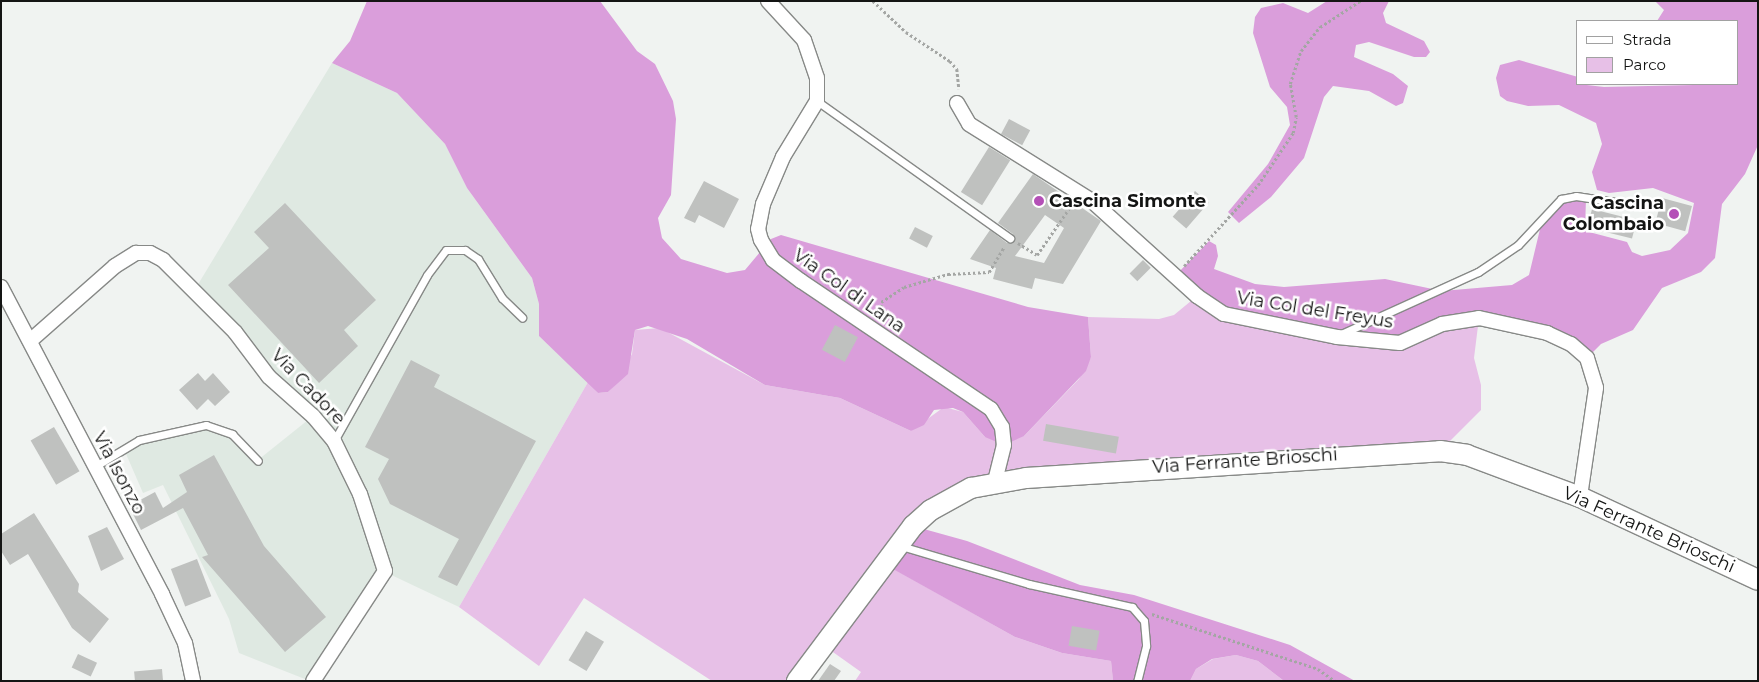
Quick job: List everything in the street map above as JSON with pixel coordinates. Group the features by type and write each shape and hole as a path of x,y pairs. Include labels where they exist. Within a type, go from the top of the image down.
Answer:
{"street":[{"path":"768,1 804,40 817,78 817,101"},
{"name":"Via Col di Lana","path":"817,101 784,156 763,204 758,229 761,240 773,260 896,347 991,409 1002,427 1004,444 996,482"},
{"name":"Via Col del Freyus","path":"957,103 969,124 1080,192 1175,276 1224,314 1337,337 1400,343 1442,324 1479,318 1547,333 1572,344 1586,358 1596,388 1580,497"},
{"name":"Via Cadore","path":"30,341 115,266 136,253 150,253 163,260 235,332 269,377 334,441 363,502 385,571 313,681"},
{"name":"Via Isonzo","path":"1,287 166,602 185,643 193,681"},
{"name":"Via Ferrante Brioschi","path":"797,681 913,526 950,497 996,482 1440,450 1467,455 1580,497 1758,580"}],"lane":[{"path":"817,101 1010,238"},
{"path":"1337,337 1478,272 1518,245 1561,199 1576,196 1628,204"},
{"path":"334,441 427,275 446,250 464,250 478,259 502,298 522,317"},
{"path":"94,467 139,440 206,425 232,434 258,461"},
{"path":"899,545 1029,584 1132,607 1144,621 1146,646 1137,681"}],"path":[{"path":"873,1 956,69 957,103"},
{"path":"1175,276 1284,150 1296,117 1290,84 1301,51 1320,27 1360,1"},
{"path":"896,347 883,328 881,302 925,279 988,272 1010,238 1036,255 1080,192"},
{"path":"1132,607 1292,659 1335,681"}],"shaded area":[{"path":"367,1 600,1 637,51 655,64 673,101 676,119 671,195 658,218 662,238 681,259 727,273 745,270 771,239 781,235 1028,307 1088,317 1091,357 1086,371 1024,436 1004,445 985,437 963,412 953,408 934,410 924,425 911,431 840,398 765,385 687,339 648,326 635,330 628,374 608,392 598,393 539,336 539,304 532,278 467,188 445,144 397,93 332,63 350,41"},
{"path":"1327,1 1389,1 1383,13 1386,23 1424,41 1430,52 1426,57 1414,57 1369,42 1356,45 1354,57 1393,74 1408,86 1403,103 1396,106 1369,91 1333,86 1324,97 1304,158 1271,197 1239,223 1228,212 1268,164 1290,125 1287,107 1270,87 1253,33 1255,17 1261,8 1283,3 1308,13"},
{"path":"1655,1 1758,1 1758,145 1745,174 1722,204 1715,258 1701,272 1662,288 1633,330 1601,344 1587,358 1571,344 1479,318 1400,343 1224,314 1175,276 1209,241 1216,245 1218,256 1214,269 1255,284 1284,287 1385,279 1442,291 1512,285 1529,275 1541,225 1564,199 1586,199 1585,229 1589,232 1627,242 1632,252 1642,256 1670,250 1688,233 1694,203 1653,188 1609,193 1597,190 1592,172 1602,144 1596,123 1559,105 1528,106 1507,101 1500,96 1496,78 1500,65 1519,60 1576,76 1576,85 1604,87 1739,85 1739,20 1658,20 1664,10"},
{"path":"332,63 397,93 445,144 467,188 532,278 539,304 539,336 588,382 459,607 385,572 310,681 239,653 229,619 163,485 143,493 123,447 195,426 232,434 258,460 313,416 194,291"},
{"path":"913,526 967,541 1080,585 1134,595 1290,645 1355,681 1284,681 1258,661 1236,655 1212,659 1196,669 1190,681 1113,681 1111,661 1062,653 1015,637 884,564"}],"green space":[{"path":"1197,296 1479,318 1474,358 1481,385 1481,410 1440,451 1073,474 951,497 885,564 1015,637 1062,653 1111,661 1113,681 855,681 861,672 823,645 797,681 712,681 584,598 539,666 459,607 588,382 598,393 608,392 615,385 632,354 635,330 660,328 765,385 840,398 911,431 944,407 963,412 985,437 1024,436 1079,379 1091,357 1088,317 1159,319 1174,315"},
{"path":"1236,655 1258,661 1284,681 1190,681 1196,669 1213,659"}],"building":[{"path":"1009,119 1030,130 1022,145 1001,134"},
{"path":"989,147 1010,160 982,205 961,192"},
{"path":"1033,174 1101,221 1063,284 1035,278 1032,289 993,279 996,268 970,259 990,230 1007,243 1014,241 1013,234 998,223","holes":["1045,215 1064,228 1044,263 1015,256"]},
{"path":"704,181 739,199 724,228 699,215 695,223 684,218"},
{"path":"1195,191 1209,203 1186,228 1173,217"},
{"name":"Cascina Colombaio","path":"1662,198 1692,206 1685,231 1655,223"},
{"path":"285,203 376,300 344,330 358,346 319,383 228,285 269,248 254,232"},
{"path":"1592,209 1637,220 1632,239 1587,227"},
{"path":"915,227 933,236 927,248 909,239"},
{"path":"1143,260 1151,268 1137,281 1130,273"},
{"path":"835,325 858,337 845,362 822,350"},
{"path":"411,360 440,375 434,387 536,441 457,586 438,577 459,539 390,504 378,479 389,459 365,447"},
{"path":"198,373 205,381 213,373 230,392 215,406 208,399 197,410 179,390"},
{"path":"1046,424 1119,437 1116,454 1043,441"},
{"path":"54,427 80,471 56,485 31,440"},
{"path":"214,455 264,546 326,617 285,652 202,557 208,555 183,508 141,530 129,506 155,492 163,508 187,492 179,475"},
{"path":"34,513 79,584 78,592 109,619 90,643 72,628 28,554 10,565 1,551 1,534"},
{"path":"107,527 124,559 101,571 88,536"},
{"path":"197,559 211,596 185,606 171,569"},
{"path":"1072,626 1100,631 1096,651 1069,646"},
{"path":"586,631 604,642 586,671 568,660"},
{"path":"78,654 97,663 91,676 72,668"},
{"path":"830,664 841,671 834,681 818,681"},
{"path":"162,669 163,681 135,681 134,671"}],"place":[{"name":"Cascina Simonte","path":"1039,201"},
{"name":"Cascina Colombaio","path":"1674,214"}]}
